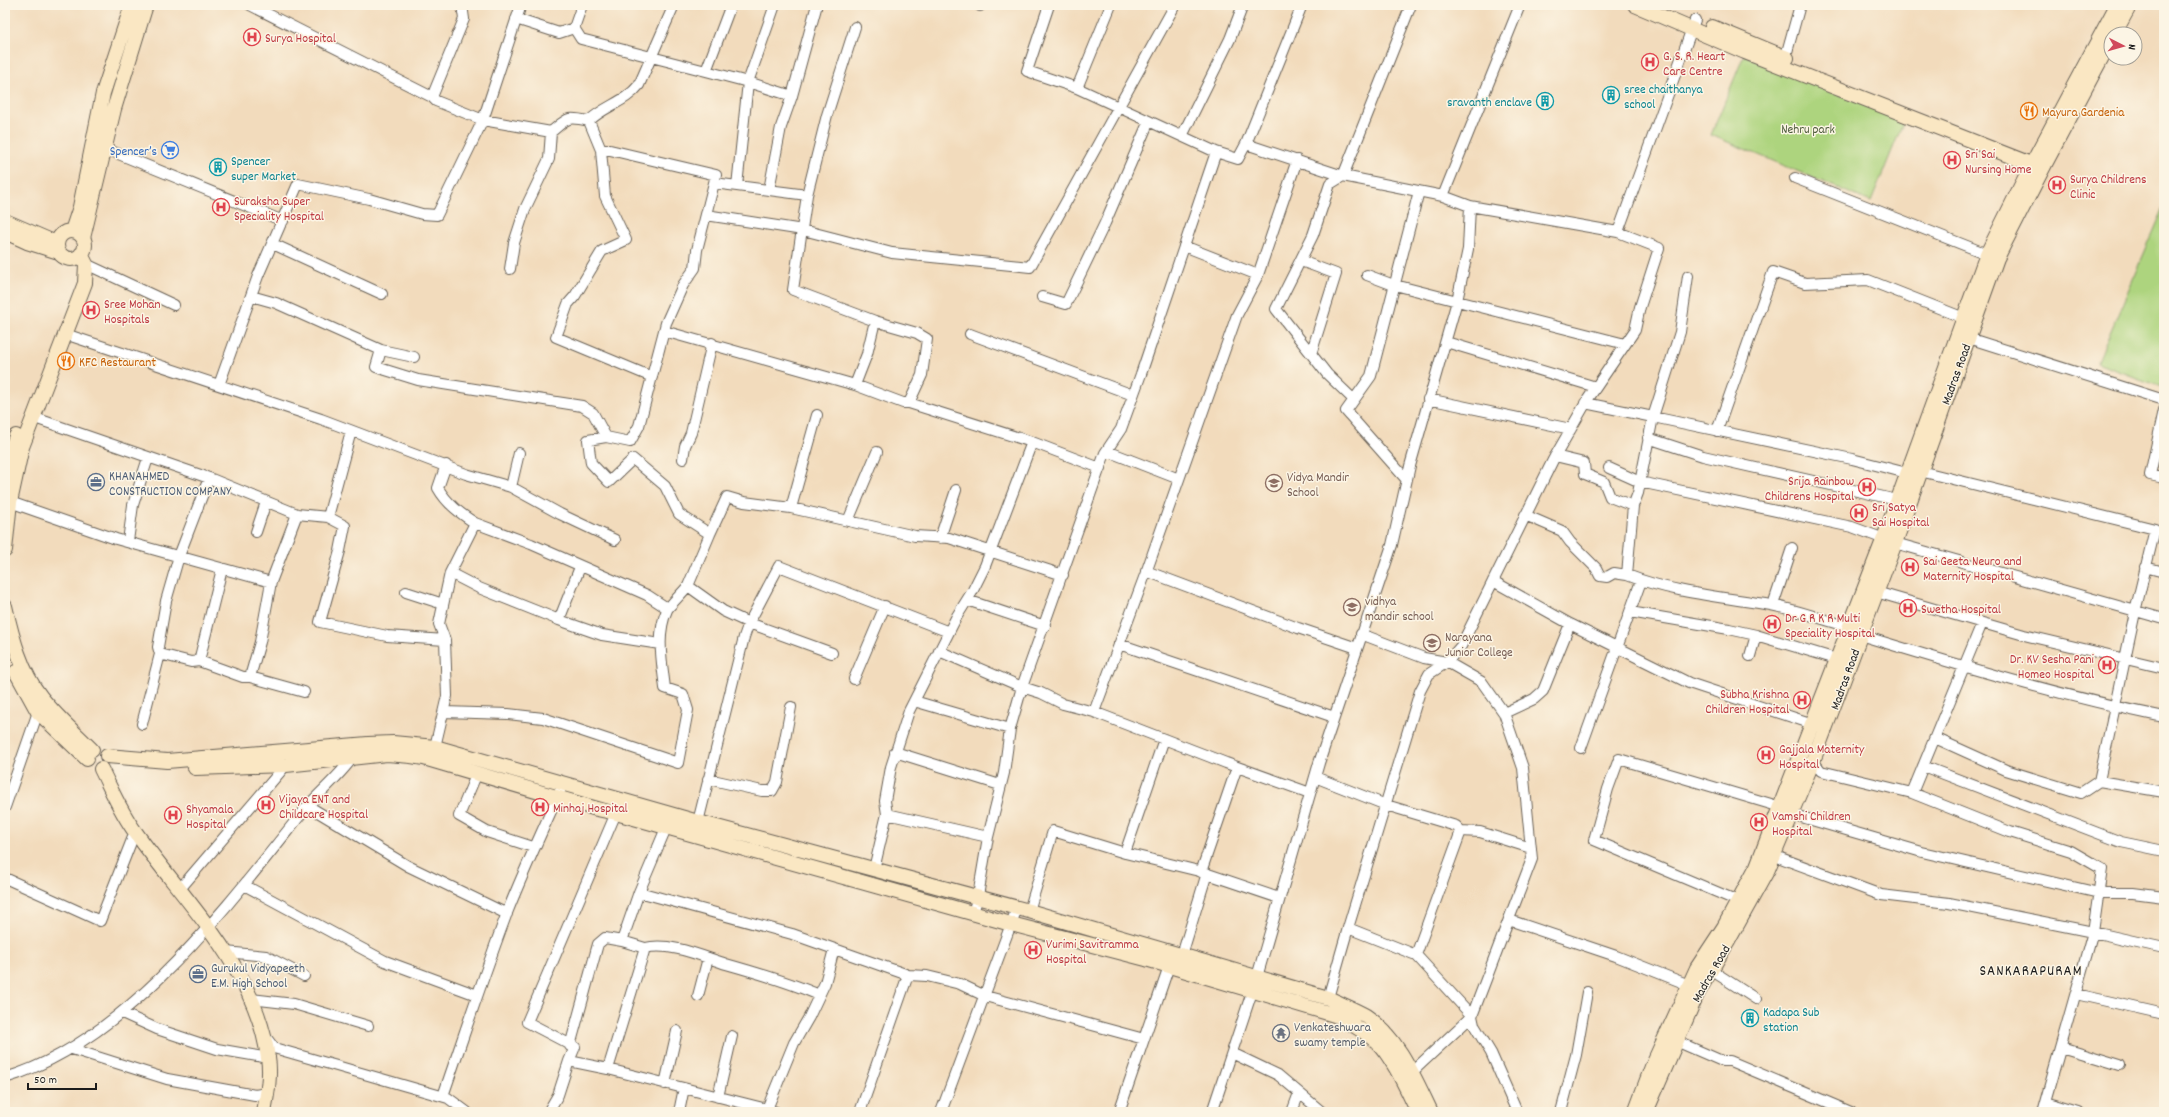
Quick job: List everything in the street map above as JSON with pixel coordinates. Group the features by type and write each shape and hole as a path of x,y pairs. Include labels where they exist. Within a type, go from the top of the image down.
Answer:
{"main road":[{"path":"5,468 24,413 76,283 77,271 84,248 77,235 80,207 104,93 132,5"},
{"path":"77,235 146,5"},
{"path":"1635,5 1694,24 1785,62 2039,163 2118,5"},
{"path":"1660,5 1694,24"},
{"path":"2118,26 2130,5"},
{"name":"Madras Road","path":"1855,631 1876,592 1890,540 1914,472 1968,338 1992,256 2039,163 2103,54"},
{"path":"5,222 58,248 66,258 80,259"},
{"path":"5,232 27,242 58,248"},
{"path":"58,248 63,233 77,235"},
{"path":"1635,1112 1653,1064 1689,985 1738,901 1768,854 1786,811 1813,724 1845,661 1890,540 1898,500 1914,472 1964,318 1992,256"},
{"path":"5,550 10,502 22,447 32,417 85,283 80,259"},
{"path":"5,606 14,644 25,669 40,696 89,755"},
{"path":"5,643 27,694 38,712 89,755"},
{"name":"Madras Road","path":"1786,811 1813,761 1845,661"},
{"path":"105,763 167,761 182,764 286,765 393,743 477,773 557,798 616,813 1011,924 1170,966 1338,1016 1359,1027 1378,1043 1399,1075 1418,1112"},
{"path":"412,750 435,747 698,822 978,896 1328,998 1366,1016 1375,1023 1392,1042 1412,1072 1431,1112"},
{"path":"89,755 102,750 119,807 135,832 226,952 242,978 251,999 269,1058 267,1093 264,1112"},
{"path":"182,764 354,751"},
{"name":"Madras Road","path":"1646,1112 1697,994 1757,889 1768,854"}],"street":[{"path":"250,5 432,97 436,101 483,120 551,132"},
{"path":"432,97 464,19 462,5"},
{"path":"219,385 251,296 298,184 369,199 422,214 437,215 483,120 521,5"},
{"path":"574,28 582,5"},
{"path":"589,121 597,113 631,94 639,85 674,5"},
{"path":"706,71 730,5"},
{"path":"737,186 748,82 775,5"},
{"path":"1049,5 1027,72 1077,88 1216,152 1238,159 1246,144 1302,5"},
{"path":"1077,88 1111,5"},
{"path":"706,215 803,230 892,253 1030,267 1175,5"},
{"path":"1182,136 1230,39 1243,5"},
{"path":"1354,400 1327,374 1276,309 1313,235 1330,184 1343,176 1411,5"},
{"path":"1444,196 1520,5"},
{"path":"1785,62 1800,5"},
{"path":"769,190 781,128 792,96 813,6"},
{"path":"516,19 559,33 574,28"},
{"path":"1618,232 1694,24"},
{"path":"855,27 827,115 807,195 793,290 875,321 918,333 927,339 922,375 909,403"},
{"path":"574,28 581,39 748,82 792,96"},
{"path":"510,269 514,243 525,209 549,159 551,132 564,120 570,118 589,121"},
{"path":"589,121 601,150 605,196 626,240 602,252 568,304 556,337 652,377"},
{"path":"1042,298 1066,304 1105,223 1149,121"},
{"path":"1246,144 1343,176 1444,196 1470,206 1523,217 1618,232 1660,248 1640,307 1635,330 1585,404 1555,456 1461,646 1447,662 1429,674 1420,690 1328,998"},
{"path":"104,148 282,221"},
{"path":"601,150 610,150 716,175 696,250 695,268 683,284 664,331 639,426 630,442 606,437 588,440 591,463 609,482 633,459 665,486 680,514 710,534"},
{"path":"973,913 978,896 988,837 1004,773 1010,730 1022,687 1045,626 1100,468 1107,451 1121,429 1216,152"},
{"path":"1094,712 1237,315 1258,275 1297,160"},
{"path":"1795,178 1992,256"},
{"path":"714,183 807,195"},
{"path":"1406,479 1346,411 1371,376 1419,191"},
{"path":"1212,1112 1257,977 1310,793 1334,717 1392,546 1406,479 1457,301 1468,249 1470,206"},
{"path":"273,244 382,294"},
{"path":"1184,246 1258,275"},
{"path":"80,259 174,305"},
{"path":"1301,261 1336,274 1311,354"},
{"path":"1716,430 1772,272 1806,283 1868,280 1964,318"},
{"path":"1367,275 1457,301 1625,344"},
{"path":"1627,575 1634,506 1653,417 1680,332 1688,276"},
{"path":"251,296 276,303 381,350 414,357"},
{"path":"855,385 867,354 875,321"},
{"path":"664,331 712,343 855,385 903,403 909,403 1032,442 1100,468"},
{"path":"65,334 351,431 446,465 466,474 511,487 560,514 615,540"},
{"path":"970,334 1133,395"},
{"path":"1968,338 2164,400"},
{"path":"1446,342 1596,387"},
{"path":"683,460 684,446 691,434 712,343"},
{"path":"381,350 376,367 418,380 582,406 593,413 606,437"},
{"path":"1428,399 1571,429"},
{"path":"1585,404 1914,472 2159,530 2145,568 2124,659 2099,781"},
{"path":"2164,410 2150,475 2164,478"},
{"path":"791,508 817,415"},
{"path":"32,417 209,478 297,514 328,517 345,526 340,550 320,622 387,636 445,640"},
{"path":"328,517 351,431"},
{"path":"1648,438 1703,456 1898,500"},
{"path":"874,869 887,814 885,801 895,752 914,701 967,600 990,550 1032,442"},
{"path":"1107,451 1179,479"},
{"path":"848,521 877,452"},
{"path":"511,487 519,453"},
{"path":"1555,456 1584,463 1586,474 1604,482 1610,497 1634,506"},
{"path":"128,541 133,505 148,458"},
{"path":"446,465 438,488 443,497 460,513 475,523 531,544 580,567 647,595 668,608"},
{"path":"1609,468 1640,482 1852,527 1890,540 2135,612 2164,619"},
{"path":"142,724 160,654 158,647 166,601 179,556 209,478"},
{"path":"940,538 956,490"},
{"path":"444,712 508,714 543,718 678,762 688,710 683,694 665,688 660,644 668,608 677,601 688,586 727,497 744,502 791,508 915,536 949,538 990,550 1063,575"},
{"path":"10,502 116,539 128,541 271,582"},
{"path":"256,532 266,502"},
{"path":"250,677 260,642 271,582 297,514"},
{"path":"1525,515 1562,531 1570,542 1596,568 1600,576 1607,577 1614,573 1627,575 1641,581 1710,596 1773,606 1964,667 2114,707 2164,717"},
{"path":"435,747 448,696 445,640 439,624 450,573 475,523"},
{"path":"1773,606 1792,548"},
{"path":"698,822 749,623 779,566 949,632"},
{"path":"559,620 580,567"},
{"path":"2145,568 2164,572"},
{"path":"199,661 222,569"},
{"path":"1146,571 1298,628 1357,648"},
{"path":"450,573 479,588 559,620 602,635 660,644"},
{"path":"1493,581 1570,624 1689,683 1813,724"},
{"path":"1582,748 1641,581"},
{"path":"688,586 723,611 749,623 832,653"},
{"path":"406,592 443,604"},
{"path":"1876,592 1982,623 2164,668"},
{"path":"967,600 1045,626"},
{"path":"854,679 885,606"},
{"path":"1630,612 1729,628 1845,661"},
{"path":"1912,793 1982,623"},
{"path":"1504,713 1534,700 1543,691 1570,624"},
{"path":"1361,634 1424,658 1447,662 1482,682 1504,713 1523,768 1532,859 1472,1016 1412,1072"},
{"path":"1750,656 1756,635"},
{"path":"1119,644 1334,717"},
{"path":"940,650 1022,687 1041,693 1063,704 1094,712 1237,767 1310,793"},
{"path":"160,654 191,662 199,661 242,677 250,677 304,692"},
{"path":"914,701 1010,730"},
{"path":"708,779 762,791 772,790 777,782 791,707"},
{"path":"5,807 38,712"},
{"path":"1935,738 2006,770 2081,793 2099,781 2164,792"},
{"path":"1125,853 1164,739"},
{"path":"5,1078 26,1072 72,1049 122,1013 208,927 354,751"},
{"path":"895,752 1000,785"},
{"path":"1738,901 1594,840 1608,788 1619,759 1922,852 2099,893 2133,893 2164,897"},
{"path":"1813,761 1821,771 1912,793 2010,832 2071,851 2102,869 2093,932 2042,1112"},
{"path":"179,890 286,765"},
{"path":"1923,766 2121,842 2164,852"},
{"path":"1182,955 1204,872 1237,767"},
{"path":"477,773 459,816 487,832 533,847"},
{"path":"1315,777 1385,804 1456,826 1461,831 1480,832 1531,848"},
{"path":"443,1096 477,995 507,914 533,847 563,784"},
{"path":"308,806 408,866 507,914"},
{"path":"548,1112 558,1094 575,1047 570,1046 527,1022 616,813"},
{"path":"622,941 639,892 672,814"},
{"path":"887,814 988,837"},
{"path":"943,1112 1011,924 1023,909 1052,831 1125,853 1204,872 1279,898"},
{"path":"1416,955 1461,831"},
{"path":"5,878 100,921 135,832"},
{"path":"1768,854 1881,895 1949,903 2164,948"},
{"path":"244,884 385,961 477,995"},
{"path":"639,892 792,934 908,975 926,976 960,984 985,996 1144,1039"},
{"path":"1509,920 1616,956 1689,985"},
{"path":"1348,928 1416,955 1472,1016 1474,1025 1491,1053 1517,1112"},
{"path":"570,1046 598,944 605,938 622,941 644,948 653,946 677,950 708,958 787,982 820,996"},
{"path":"608,1069 644,948"},
{"path":"570,1061 608,1069 772,1111 794,1043 820,996 834,949"},
{"path":"226,952 266,956 304,976"},
{"path":"698,996 708,958"},
{"path":"1119,1112 1170,966"},
{"path":"1711,970 1756,999"},
{"path":"860,1112 908,975"},
{"path":"1562,1112 1576,1055 1588,992"},
{"path":"2076,994 2164,1014"},
{"path":"251,999 294,1004 368,1026"},
{"path":"122,1013 157,1029 217,1049 269,1058"},
{"path":"665,1084 677,1031"},
{"path":"262,1032 274,1048 443,1096 467,1112"},
{"path":"718,1097 732,1036"},
{"path":"1676,1041 1722,1061 1730,1061 1851,1112"},
{"path":"2061,1047 2120,1065"},
{"path":"72,1049 167,1079 255,1095 267,1093"},
{"path":"1232,1053 1278,1075 1322,1112"},
{"path":"679,1112 684,1088"},
{"path":"1292,1112 1299,1093"},
{"path":"2045,1102 2079,1112"}],"green space":[{"name":"Nehru park","path":"1744,55 1904,121 1871,202 1711,135"},
{"path":"2164,207 2164,388 2097,363"}],"place":[{"name":"Surya Hospital","path":"252,37"},
{"name":"G. S. R. Heart Care Centre","path":"1650,62"},
{"name":"sree chaithanya school","path":"1611,95"},
{"name":"sravanth enclave","path":"1545,101"},
{"name":"Mayura Gardenia","path":"2029,111"},
{"name":"Spencer’s","path":"170,150"},
{"name":"Sri Sai Nursing Home","path":"1952,160"},
{"name":"Spencer super Market","path":"218,167"},
{"name":"Surya Childrens Clinic","path":"2057,185"},
{"name":"Suraksha Super Speciality Hospital","path":"221,207"},
{"name":"Sree Mohan Hospitals","path":"91,310"},
{"name":"KFC Restaurant","path":"66,361"},
{"name":"KHANAHMED CONSTRUCTION COMPANY","path":"96,482"},
{"name":"Vidya Mandir School","path":"1274,483"},
{"name":"Srija Rainbow Childrens Hospital","path":"1867,487"},
{"name":"Sri Satya Sai Hospital","path":"1859,513"},
{"name":"Sai Geeta Neuro and Maternity Hospital","path":"1910,567"},
{"name":"vidhya mandir school","path":"1352,607"},
{"name":"Swetha Hospital","path":"1908,608"},
{"name":"Dr G R K R Multi Speciality Hospital","path":"1772,624"},
{"name":"Narayana Junior College","path":"1432,643"},
{"name":"Dr. KV Sesha Pani Homeo Hospital","path":"2107,665"},
{"name":"Subha Krishna Children Hospital","path":"1802,700"},
{"name":"Gajjala Maternity Hospital","path":"1766,755"},
{"name":"Vijaya ENT and Childcare Hospital","path":"266,805"},
{"name":"Minhaj Hospital","path":"540,807"},
{"name":"Shyamala Hospital","path":"173,815"},
{"name":"Vamshi Children Hospital","path":"1759,822"},
{"name":"Vurimi Savitramma Hospital","path":"1033,950"},
{"name":"Gurukul Vidyapeeth E.M. High School","path":"198,974"},
{"name":"Kadapa Sub station","path":"1750,1018"},
{"name":"Venkateshwara swamy temple","path":"1281,1033"}],"district":[{"name":"SANKARAPURAM","path":"2031,970"}]}
